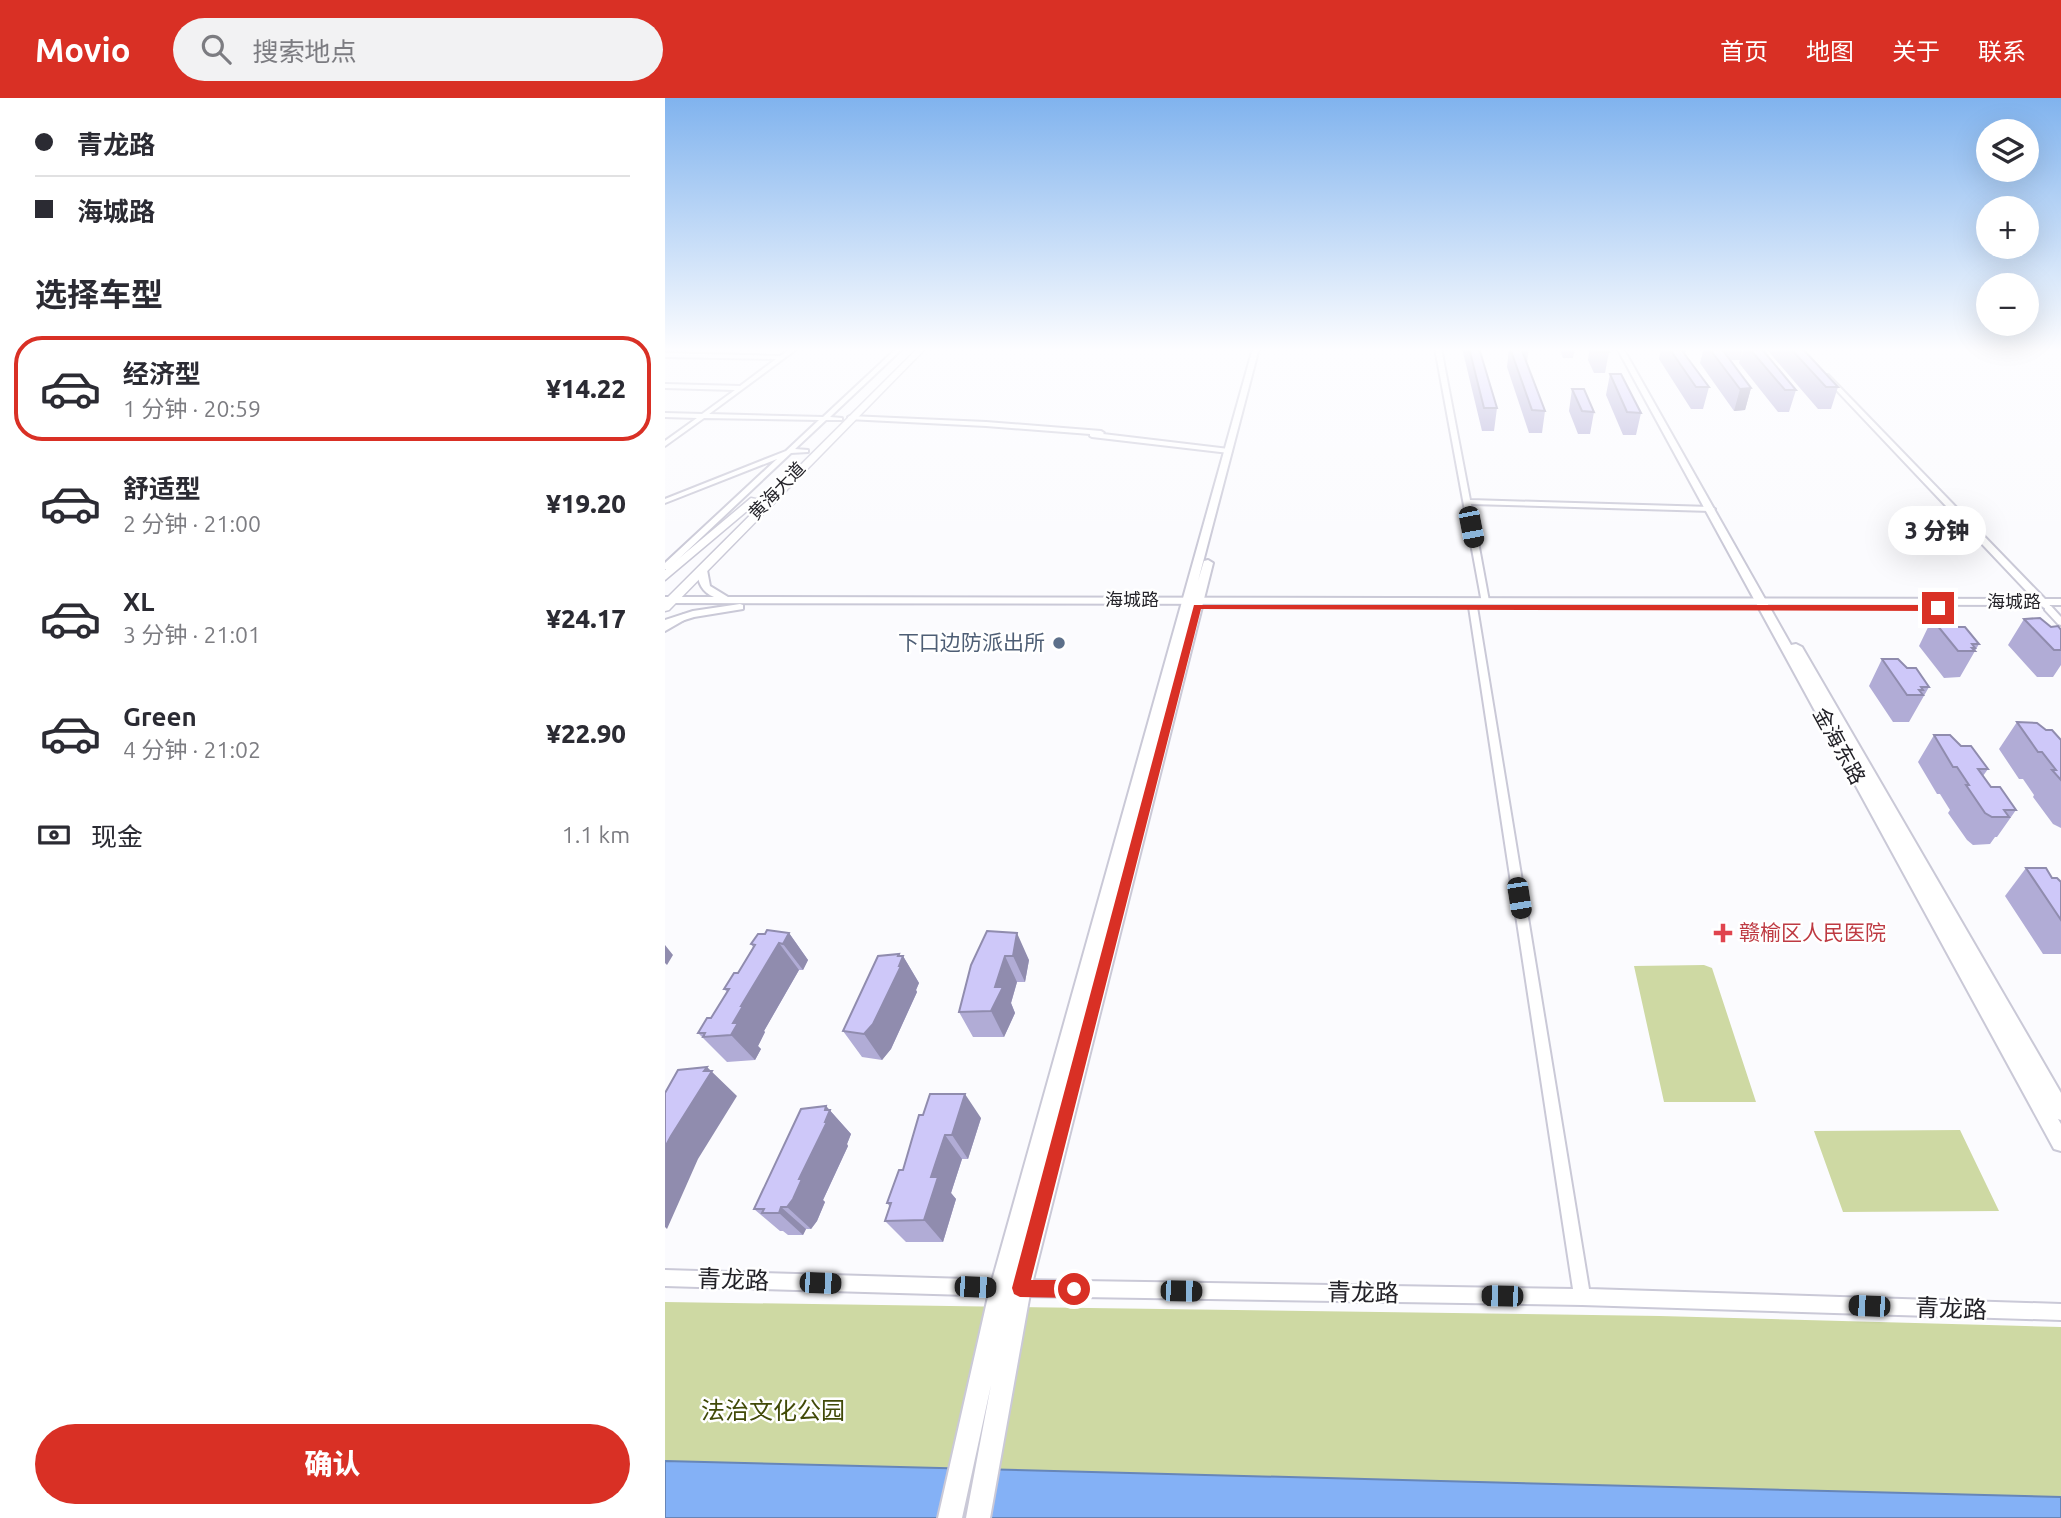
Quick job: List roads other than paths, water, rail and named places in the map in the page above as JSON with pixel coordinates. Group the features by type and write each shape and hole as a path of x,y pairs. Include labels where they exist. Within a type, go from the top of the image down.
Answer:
{"main road":[{"name":"黄海大道","path":"667,604 849,414"},
{"name":"黄海大道","path":"666,572 751,504 849,414"},
{"path":"950,1518 1001,1288 1193,604 1239,414"},
{"path":"978,1518 1020,1288 1241,414"},
{"name":"金海东路","path":"1657,414 2061,1111"},
{"name":"金海东路","path":"1663,414 2061,1142"}],"street":[{"path":"666,572 830,414"},
{"path":"1450,414 1467,502 1479,604 1582,1297"},
{"path":"1862,414 2061,622"},
{"path":"665,415 963,422 1076,432 1229,451"},
{"path":"665,444 703,416"},
{"path":"1076,432 1101,433"},
{"path":"665,501 791,451 806,451"},
{"path":"1467,502 1710,509"},
{"path":"702,570 703,582 713,594 742,603"},
{"path":"665,623 742,603"},
{"name":"海城路","path":"667,604 2061,603"},
{"name":"海城路","path":"2045,605 2061,608"},
{"path":"665,628 693,614"},
{"name":"青龙路","path":"665,1278 1001,1288 1582,1297 2061,1312"}],"water":[{"path":"665,1461 2061,1497 2061,1518 665,1518"}],"place":[{"name":"下口边防派出所","path":"1059,643"},
{"name":"赣榆区人民医院","path":"1723,933"}],"park label":[{"name":"法治文化公园","path":"773,1411"}]}
